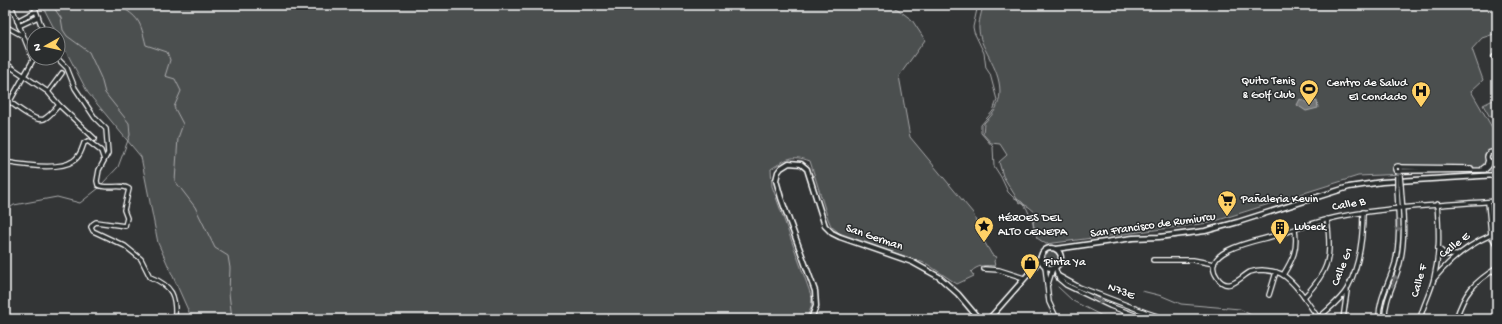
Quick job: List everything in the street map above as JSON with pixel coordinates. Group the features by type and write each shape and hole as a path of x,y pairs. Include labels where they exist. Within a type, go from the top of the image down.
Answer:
{"main road":[{"name":"San German","path":"811,319 816,306 815,291 776,180 778,172 781,168 789,163 801,164 807,169 826,226 832,233 912,262 940,277 958,294 979,319"},
{"name":"San Francisco de Rumiurcu","path":"1056,249 1133,238 1159,237 1205,231 1349,187 1382,182 1497,176"},
{"path":"1032,270 1045,266 1054,268 1058,265 1061,256 1069,248"},
{"path":"990,319 1032,270 1042,253 1047,249 1056,249 1061,256"},
{"path":"1041,257 1041,261 1045,266"}],"street":[{"path":"10,101 33,60 11,5"},
{"path":"34,5 41,26"},
{"path":"17,21 36,11"},
{"path":"19,26 38,17"},
{"path":"5,26 23,36"},
{"path":"1494,57 1497,61"},
{"path":"5,63 48,92 58,105 95,139"},
{"path":"65,66 75,88 95,118 106,130 108,153 99,170 98,183 103,187 125,186 129,189 124,210 127,221 125,226 96,222 91,227 93,231 125,246 141,259 147,275 150,278 160,281 174,297 176,303 175,319"},
{"path":"48,92 62,73"},
{"path":"5,98 36,119 42,120 49,116 58,105"},
{"path":"5,162 40,166 67,164 74,161 79,156 84,143 88,141 101,151 104,160"},
{"path":"1492,161 1497,166"},
{"path":"1379,319 1380,307 1394,263 1397,248 1399,233 1399,172 1430,169 1485,170 1492,161"},
{"path":"1492,161 1497,176"},
{"path":"1385,319 1386,305 1400,264 1404,234 1399,186"},
{"name":"Calle B","path":"1214,264 1216,258 1223,252 1240,245 1295,230 1327,219 1363,212 1398,208 1437,204 1497,201"},
{"path":"1488,202 1491,235 1497,246"},
{"name":"Calle F","path":"1420,319 1434,279 1438,248 1437,204"},
{"name":"Calle G1","path":"1319,319 1347,290 1361,249 1363,235 1363,212"},
{"path":"1304,297 1317,283 1329,258 1330,240 1327,219"},
{"path":"1283,275 1292,261 1295,251 1297,241 1295,230"},
{"name":"Calle E","path":"1434,279 1444,266 1456,255 1481,239 1491,235"},
{"path":"1438,248 1446,255 1456,255"},
{"path":"1153,260 1193,260 1214,264 1216,275 1222,282 1232,284 1241,280 1251,272 1260,270 1276,272 1283,275 1304,297 1319,319"},
{"path":"1045,266 1049,302 1056,319"},
{"path":"984,268 999,270 1024,278"},
{"path":"1047,287 1054,268"},
{"name":"N73E","path":"1054,268 1062,282 1110,306 1146,319"},
{"path":"1456,319 1458,311 1470,288 1481,278 1497,268"},
{"path":"1269,295 1276,272"},
{"name":"N73E","path":"1078,289 1160,317 1180,319"},
{"path":"1343,319 1347,290"},
{"path":"1110,306 1112,300"},
{"path":"1336,301 1344,305"},
{"path":"1116,308 1119,303"},
{"path":"1492,319 1497,312"}],"shaded area":[{"path":"42,5 892,5 912,20 925,40 899,76 910,137 973,213 981,236 992,255 997,257 994,261 995,266 976,268 971,272 974,276 957,284 927,264 839,233 831,226 828,219 810,161 794,158 785,160 771,169 772,186 812,298 811,308 806,319 192,319 158,243 141,157 88,93 66,51 66,26 53,26"},
{"path":"983,5 1497,5 1497,33 1482,38 1472,49 1483,80 1471,91 1493,129 1497,133 1497,170 1358,176 1209,223 1046,244 1037,238 1033,223 1037,214 1029,207 1019,202 1003,176 999,162 1007,155 1000,144 991,143 983,134 984,123 996,109 999,102 1000,86 980,34 979,24"},
{"path":"1497,98 1497,112 1490,117 1483,105"},
{"name":"Quito Tenis & Golf Club","path":"1300,99 1308,103 1317,101 1318,108 1306,111 1297,105"},
{"path":"1049,251 1055,251 1059,255 1059,261 1055,265 1049,265 1045,261 1045,255"}],"waterway":[{"path":"52,5 61,18 63,30 67,36 89,52 101,78 105,93 129,123 130,135 118,167 102,184"},
{"path":"118,5 131,13 138,21 146,45 167,52 170,60 165,76 175,79 181,91 174,107 183,124 178,138 175,181 195,207 215,248 228,256 230,268 229,293 232,319"},
{"path":"978,5 973,27 984,53 986,68 990,74 997,100 993,111 981,125 981,133 993,147 994,166 1008,192 1022,202 1027,209 1033,223 1034,234"},
{"path":"5,211 14,205 57,197 80,203 99,188"},
{"path":"1058,287 1073,301 1108,319"},
{"path":"1142,291 1162,296 1181,304 1240,309 1258,319"}],"place":[{"name":"Quito Tenis & Golf Club","path":"1309,106"},
{"name":"Centro de Salud El Condado","path":"1421,108"},
{"name":"Pañaleria Kevin","path":"1227,217"},
{"name":"HÉROES DEL ALTO CENEPA","path":"984,243"},
{"name":"Lubeck","path":"1280,245"},
{"name":"Pinta Ya","path":"1030,280"}]}
